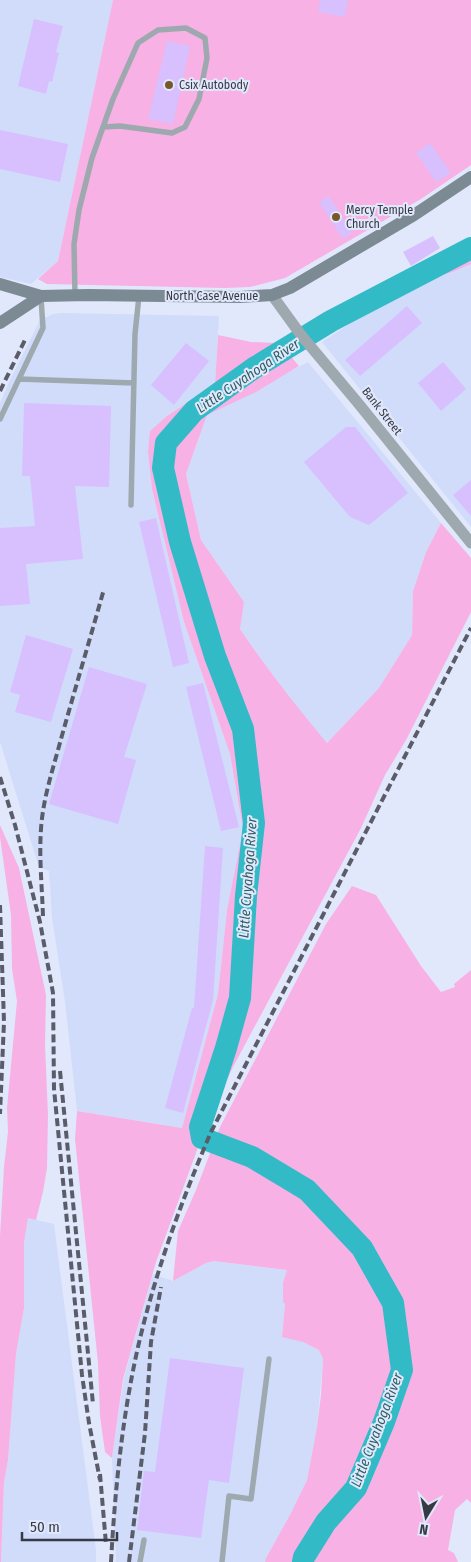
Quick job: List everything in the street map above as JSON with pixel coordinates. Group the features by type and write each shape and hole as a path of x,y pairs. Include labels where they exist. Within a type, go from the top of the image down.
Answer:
{"street":[{"name":"North Case Avenue","path":"41,296 240,298 272,296 290,288 414,215 471,178"},
{"path":"0,284 41,296"},
{"path":"0,323 41,296"},
{"name":"Bank Street","path":"272,296 471,543"}],"lane":[{"path":"75,295 74,244 79,210 92,158 103,127 113,99 138,43 158,30 186,28 205,38 206,58 199,99 185,127 172,134 120,126 103,127"},
{"path":"0,419 43,328 41,296"},
{"path":"131,505 135,334 139,296"},
{"path":"19,379 134,383"},
{"path":"222,1562 229,1496 250,1498 269,1358"},
{"path":"140,1562 144,1540"}],"shaded area":[{"path":"0,0 113,0 58,261 31,284 0,277"},
{"path":"113,0 471,0 471,165 421,199 285,278 250,287 224,288 47,284 38,279 58,261"},
{"path":"471,243 471,264 443,275 426,274 427,268"},
{"path":"471,254 471,527 322,342 396,293"},
{"path":"53,314 219,316 215,385 168,415 151,431 148,452 152,489 184,622 230,754 243,829 227,910 218,994 182,1128 77,1111 65,1002 52,918 49,871 39,867 0,742 0,403 40,320"},
{"path":"218,335 251,342 276,343 299,366 256,392 207,415 186,474 201,540 244,602 240,629 282,687 327,743 379,688 412,635 413,591 426,552 441,523 471,558 471,612 406,740 385,775 361,828 233,1067 211,1112 156,1262 123,1379 112,1458 105,1452 100,1416 98,1363 75,1139 77,1111 182,1128 218,994 227,910 243,829 230,754 184,622 152,489 148,452 150,431 167,416 215,384"},
{"path":"308,362 441,523 426,552 413,591 412,635 379,688 327,743 298,709 240,629 244,602 201,540 186,474 207,415"},
{"path":"0,825 19,868 46,995 45,1045 48,1116 47,1168 43,1192 36,1220 28,1218 24,1243 24,1308 16,1354 8,1460 4,1482 1,1562 0,1236 8,1132 7,1108 17,1001 12,969 11,915"},
{"path":"352,886 376,895 421,966 441,992 455,987 454,984 471,970 471,1503 467,1499 455,1510 448,1550 454,1553 458,1562 265,1562 307,1480 317,1427 323,1359 319,1350 303,1342 282,1337 285,1304 283,1302 283,1282 287,1270 214,1261 206,1263 173,1281 178,1231 220,1127 326,924"},
{"path":"28,1218 54,1224 96,1562 1,1562 4,1482 8,1460 16,1354 24,1308 24,1243"},
{"path":"214,1261 287,1270 283,1282 285,1304 282,1336 303,1342 319,1350 323,1359 317,1427 307,1480 265,1562 116,1562 112,1458 124,1377 153,1274 173,1281 206,1263"}],"building":[{"path":"320,0 348,0 345,17 318,12"},
{"path":"34,19 63,26 56,52 59,53 52,82 49,81 46,94 18,86"},
{"name":"Csix Autobody","path":"167,41 190,46 173,124 148,119"},
{"path":"0,130 68,144 60,182 0,169"},
{"path":"430,143 451,173 436,182 416,153"},
{"name":"Mercy Temple Church","path":"329,196 352,233 343,239 319,202"},
{"path":"433,236 440,248 411,266 403,252"},
{"path":"407,306 422,323 360,376 345,360"},
{"path":"186,343 209,361 174,405 151,385"},
{"path":"443,362 466,389 441,411 418,383"},
{"path":"24,403 111,406 109,487 75,486 83,559 26,564 30,604 0,606 0,528 35,526 30,476 22,476"},
{"path":"346,427 355,427 408,493 369,525 350,517 304,462"},
{"path":"471,480 471,516 453,495"},
{"path":"156,518 189,663 173,667 139,522"},
{"path":"26,635 73,649 51,722 15,712 20,695 10,692"},
{"path":"89,667 147,684 124,757 136,760 118,824 49,804"},
{"path":"203,683 239,827 221,831 186,687"},
{"path":"205,846 223,848 213,1000 183,1113 165,1108 192,1008 194,1008"},
{"path":"170,1358 244,1368 229,1483 209,1480 201,1538 137,1530 144,1471 155,1472"}],"waterway":[{"name":"Little Cuyahoga River","path":"303,1562 304,1557 326,1522 356,1488 384,1422 402,1370 393,1303 362,1248 307,1190 252,1157 202,1138 200,1127 240,998 246,896 254,823 243,729 215,656 180,542 163,468 166,443 194,411 254,368 331,321 471,248"}],"railway":[{"path":"0,391 25,340"},
{"path":"43,916 40,851 44,806 104,589"},
{"path":"111,1562 120,1454 132,1374 152,1292 189,1185 211,1132 471,628"},
{"path":"0,777 15,825 40,922 53,993 54,1089 82,1375 100,1480"},
{"path":"0,905 4,1022 0,1114"},
{"path":"60,1071 93,1404"},
{"path":"129,1562 145,1433 151,1342 161,1287"},
{"path":"100,1474 106,1544"}],"place":[{"name":"Csix Autobody","path":"169,85"},
{"name":"Mercy Temple Church","path":"336,217"}]}
